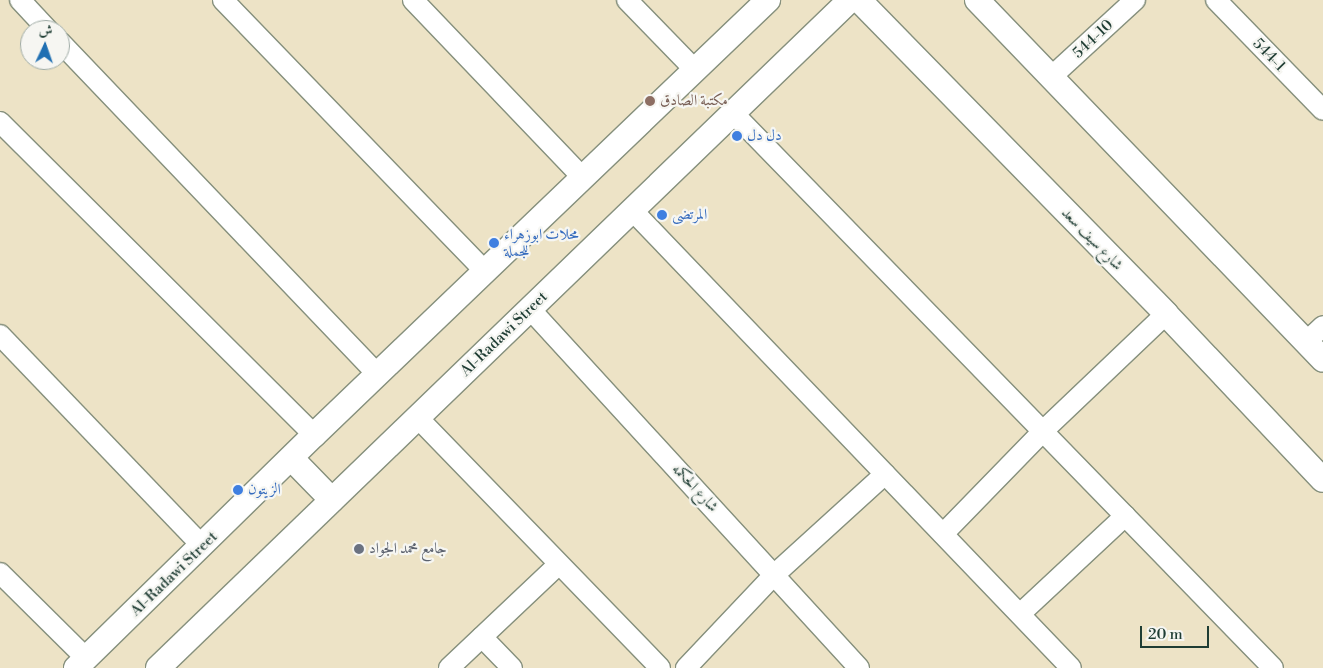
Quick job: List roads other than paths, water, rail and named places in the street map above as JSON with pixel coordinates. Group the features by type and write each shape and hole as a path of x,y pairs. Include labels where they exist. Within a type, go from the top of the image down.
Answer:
{"street":[{"path":"20,0 39,20"},
{"path":"223,0 486,272"},
{"path":"413,0 584,178"},
{"path":"627,0 695,70"},
{"name":"Al-Radawi Street","path":"81,663 292,459 314,435 768,0"},
{"name":"Al-Radawi Street","path":"158,668 850,0"},
{"name":"شارع سيف سعد","path":"859,0 1166,314 1323,480"},
{"path":"977,0 1052,77 1315,334 1323,359"},
{"name":"544-10","path":"1052,77 1135,0"},
{"name":"544-1","path":"1216,0 1323,110"},
{"path":"70,52 378,375"},
{"path":"733,113 1273,668"},
{"path":"0,122 314,435"},
{"path":"632,210 1071,668"},
{"name":"شارع الحكمه","path":"530,309 859,668"},
{"path":"943,534 1043,431 1166,314"},
{"path":"0,335 202,546"},
{"path":"417,418 660,668"},
{"path":"292,459 332,500"},
{"path":"686,668 774,575 885,474"},
{"path":"1020,614 1125,516"},
{"path":"449,668 559,564"},
{"path":"0,572 81,663"},
{"path":"482,637 512,668"}],"place":[{"name":"مكتبة الصادق","path":"650,101"},
{"name":"دل دل","path":"737,136"},
{"name":"المرتضى","path":"662,215"},
{"name":"محلات ابوزهراء للجملة","path":"494,243"},
{"name":"الزيتون","path":"238,490"},
{"name":"جامع محمد الجواد","path":"359,549"}]}
